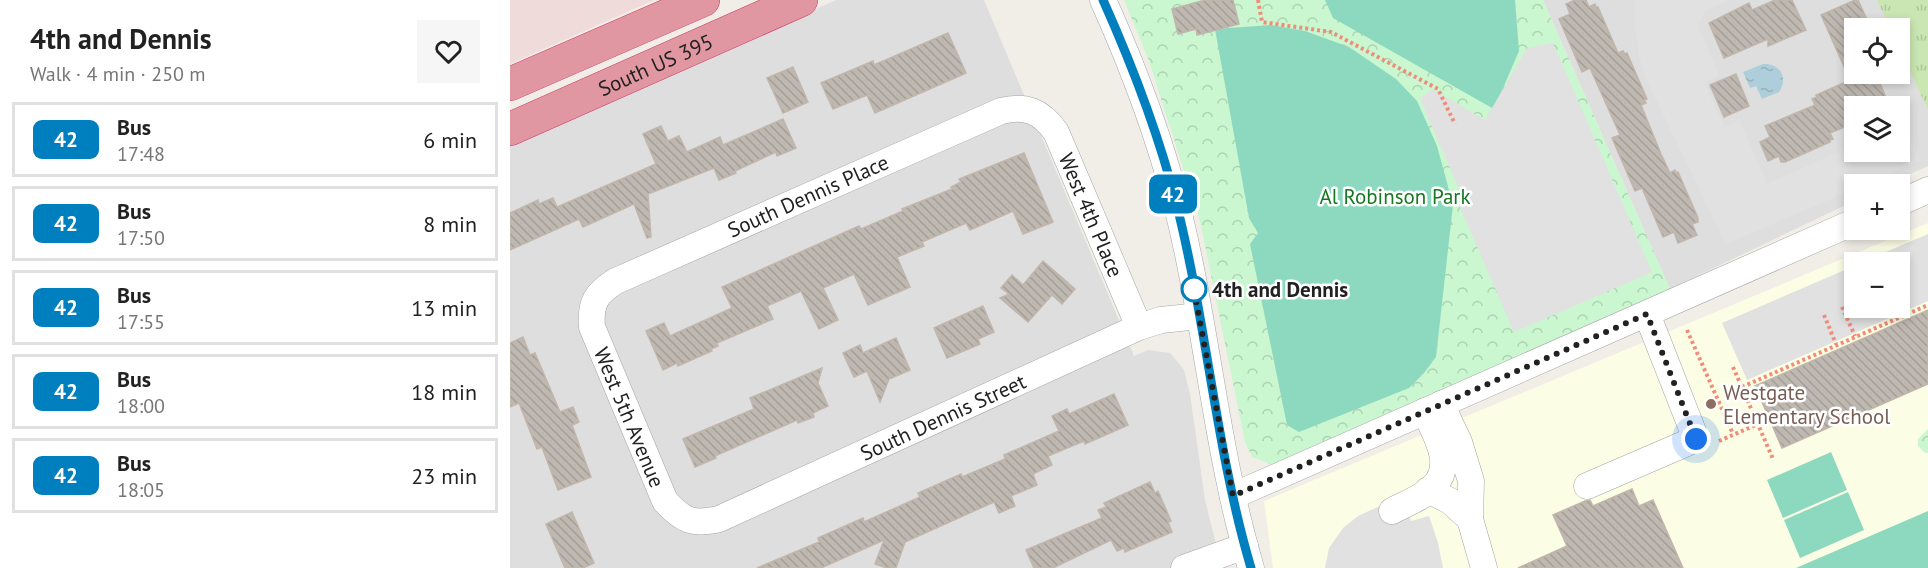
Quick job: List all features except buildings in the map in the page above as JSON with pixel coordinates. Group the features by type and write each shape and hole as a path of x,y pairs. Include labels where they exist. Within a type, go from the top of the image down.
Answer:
{"highway":[{"name":"South US 395","path":"510,84 703,0"},
{"name":"South US 395","path":"510,129 801,0"}],"street":[{"path":"1103,0 1133,69 1177,206 1233,496 1248,557 1184,568"},
{"name":"South Dennis Place","path":"592,305 602,289 616,281 991,115 1016,108 1032,111"},
{"name":"West 4th Place","path":"1032,111 1046,118 1056,132 1138,327"},
{"path":"1910,198 1928,190"},
{"path":"1233,496 1844,226"},
{"name":"West 5th Avenue","path":"592,305 592,327 666,501 676,514 687,520"},
{"path":"1587,486 1696,439 1647,314"},
{"name":"South Dennis Street","path":"687,520 705,522 719,519 1138,327 1161,320 1199,316"},
{"path":"1392,511 1432,488 1443,473 1442,452 1433,408"},
{"path":"1433,408 1459,442 1471,481 1470,519 1484,568"},
{"path":"1428,490 1450,501 1470,519"}],"path":[{"path":"1257,0 1262,22 1331,32 1438,89 1455,124"},
{"path":"1742,387 1928,305"},
{"path":"1842,307 1855,336"},
{"path":"1824,315 1836,344"},
{"path":"1687,330 1733,434"},
{"path":"1733,368 1773,459"},
{"path":"1714,442 1765,421"}],"shaded area":[{"path":"510,0 654,0 510,64"},
{"path":"836,0 984,0 1134,356 1148,350 1170,353 1184,370 1190,394 1205,500 1222,568 510,568 510,144"},
{"path":"1543,0 1877,0 1885,18 1844,18 1844,84 1910,84 1910,72 1928,110 1928,166 1910,174 1844,174 1844,206 1670,289"},
{"path":"1635,0 1729,0 1705,10 1698,26 1719,75 1704,83 1725,127 1739,119 1767,184 1844,149 1844,162 1910,162 1910,134 1920,161 1889,174 1844,174 1844,193 1726,244 1645,77 1639,56 1635,26"},
{"path":"1553,43 1652,272 1514,332 1459,205 1465,202 1420,99 1432,89 1485,120 1527,48"},
{"name":"Westgate Elementary School","path":"1928,223 1928,568 1273,568 1264,501 1844,258 1844,318 1910,318 1910,252 1859,252 1887,240 1910,240 1910,231"},
{"path":"1928,234 1928,301 1910,309 1910,252 1886,252"},
{"path":"1844,270 1844,318 1889,318 1747,380 1722,323"},
{"path":"1402,496 1411,521 1429,516 1443,568 1325,568 1329,548 1343,528 1358,516"}],"green space":[{"name":"Al Robinson Park","path":"1124,0 1543,0 1670,289 1273,465 1252,457 1245,442 1200,221 1149,61"},
{"path":"1325,0 1515,0 1519,51 1494,109 1333,18"},
{"path":"1877,0 1928,0 1928,110 1910,72 1910,18 1885,18"},
{"path":"1271,25 1305,31 1349,47 1396,79 1417,101 1437,146 1453,205 1436,357 1409,388 1299,432 1287,425 1250,244 1258,233 1249,218 1215,29"},
{"path":"1928,429 1928,453 1925,453 1918,446 1918,439"},
{"path":"1831,452 1847,490 1783,518 1767,480"},
{"path":"1848,492 1864,530 1800,558 1784,520"},
{"path":"1928,511 1928,568 1796,568"}],"water":[{"path":"1769,64 1778,69 1783,82 1779,92 1762,99 1756,86 1750,88 1743,72"}],"bus line":[{"name":"42","path":"1103,0 1149,113 1177,206 1225,463 1251,568"}],"place":[{"name":"4th and Dennis","path":"1194,289"},
{"name":"Westgate Elementary School","path":"1711,404"}],"route":[{"path":"1194,289 1193,285 1233,496 1647,314 1696,439"}]}
